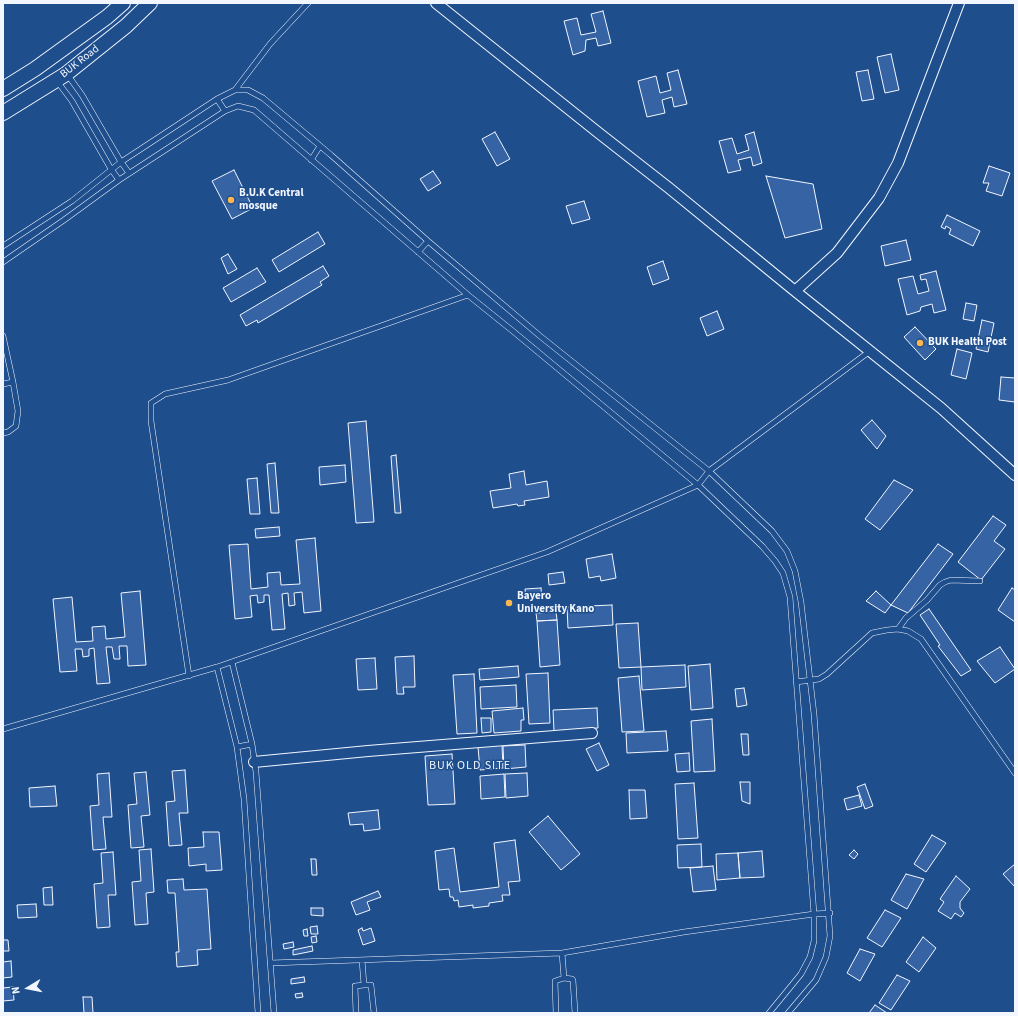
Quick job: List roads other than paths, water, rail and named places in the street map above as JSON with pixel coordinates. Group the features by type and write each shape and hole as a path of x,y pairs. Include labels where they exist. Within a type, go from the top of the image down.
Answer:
{"main road":[{"name":"BUK Road","path":"3,89 36,69 107,17 123,3"},
{"name":"BUK Road","path":"3,113 61,77 126,26 150,3"}],"street":[{"path":"436,3 669,188 941,408 1015,475"},
{"path":"795,291 837,253 879,198 898,163 959,3"},
{"path":"254,762 368,751 592,733"}],"lane":[{"path":"3,246 72,201 121,162 217,99 235,90 270,44 308,3"},
{"path":"61,77 82,95 129,173"},
{"path":"61,77 72,101 111,170 119,180"},
{"path":"235,90 248,90 263,98 540,336 709,471 772,531 787,551 795,571 801,602 810,681 830,913 830,936 826,957 816,980 788,1013"},
{"path":"217,99 226,111"},
{"path":"3,262 129,173 226,111 238,106 254,110 468,295 698,485 762,546 783,573 790,597 814,914 814,941 810,957 801,974 769,1013"},
{"path":"311,160 320,146"},
{"path":"418,252 428,241"},
{"path":"189,676 151,421 150,403 165,394 228,380 468,295"},
{"path":"3,336 18,411 16,426 8,432 3,433"},
{"path":"3,729 217,667 547,552 698,485 709,471 870,351"},
{"path":"3,384 13,382"},
{"path":"898,629 906,618 945,582 951,580 980,581"},
{"path":"796,682 819,679 827,674 872,633 898,629 908,631 920,640 1015,773"},
{"path":"232,662 252,744 274,1013"},
{"path":"217,667 237,747 244,799 258,1013"},
{"path":"237,747 252,744"},
{"path":"270,963 562,953 684,932 830,913"},
{"path":"562,953 564,978"},
{"path":"362,960 364,985"},
{"path":"556,1013 555,981 564,978 573,980 575,1013"},
{"path":"356,1013 355,986 364,985 371,985 374,1013"}],"place":[{"name":"B.U.K Central mosque","path":"231,200"},
{"name":"BUK Health Post","path":"920,343"},
{"name":"Bayero University Kano","path":"509,603"}],"district":[{"name":"BUK OLD SITE","path":"470,766"}]}
